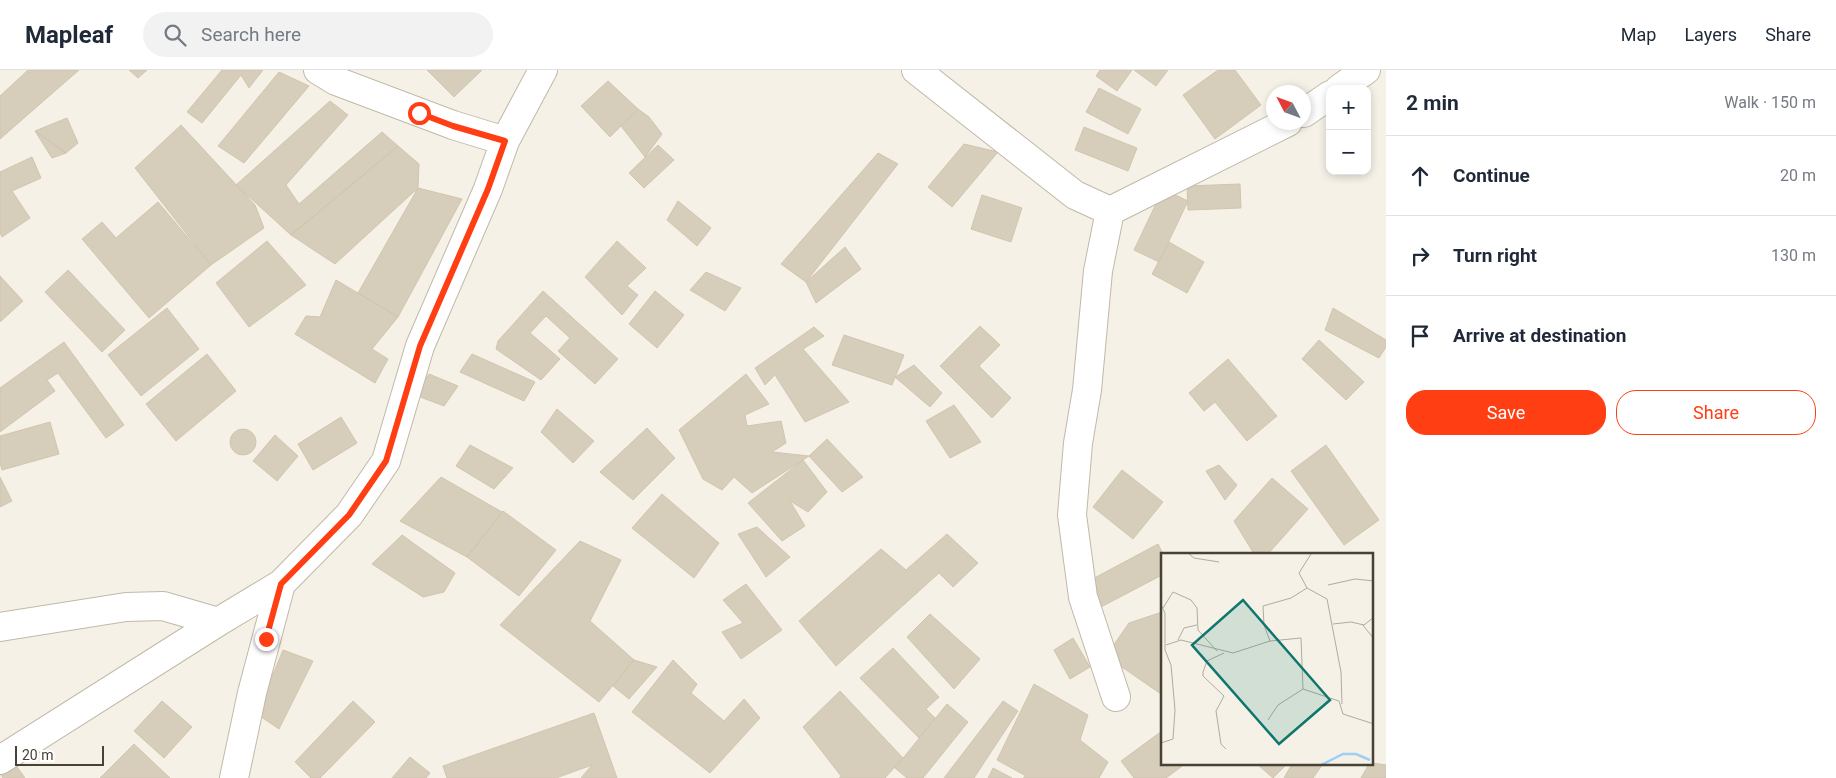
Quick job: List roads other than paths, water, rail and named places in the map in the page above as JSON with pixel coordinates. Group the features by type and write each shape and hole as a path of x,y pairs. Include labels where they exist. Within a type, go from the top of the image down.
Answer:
{"street":[{"path":"318,70 336,81 453,126 505,141"},
{"path":"0,760 281,584 349,515 386,461 420,346 488,189 505,141 543,70"},
{"path":"916,70 1075,195 1110,211"},
{"path":"1345,85 1366,70"},
{"path":"1311,108 1326,98"},
{"path":"1110,211 1272,130"},
{"path":"1110,211 1098,272 1087,390 1078,443 1072,515 1083,596 1116,697"},
{"path":"234,778 252,694 281,584"},
{"path":"0,627 126,607 163,606 218,622"}]}
